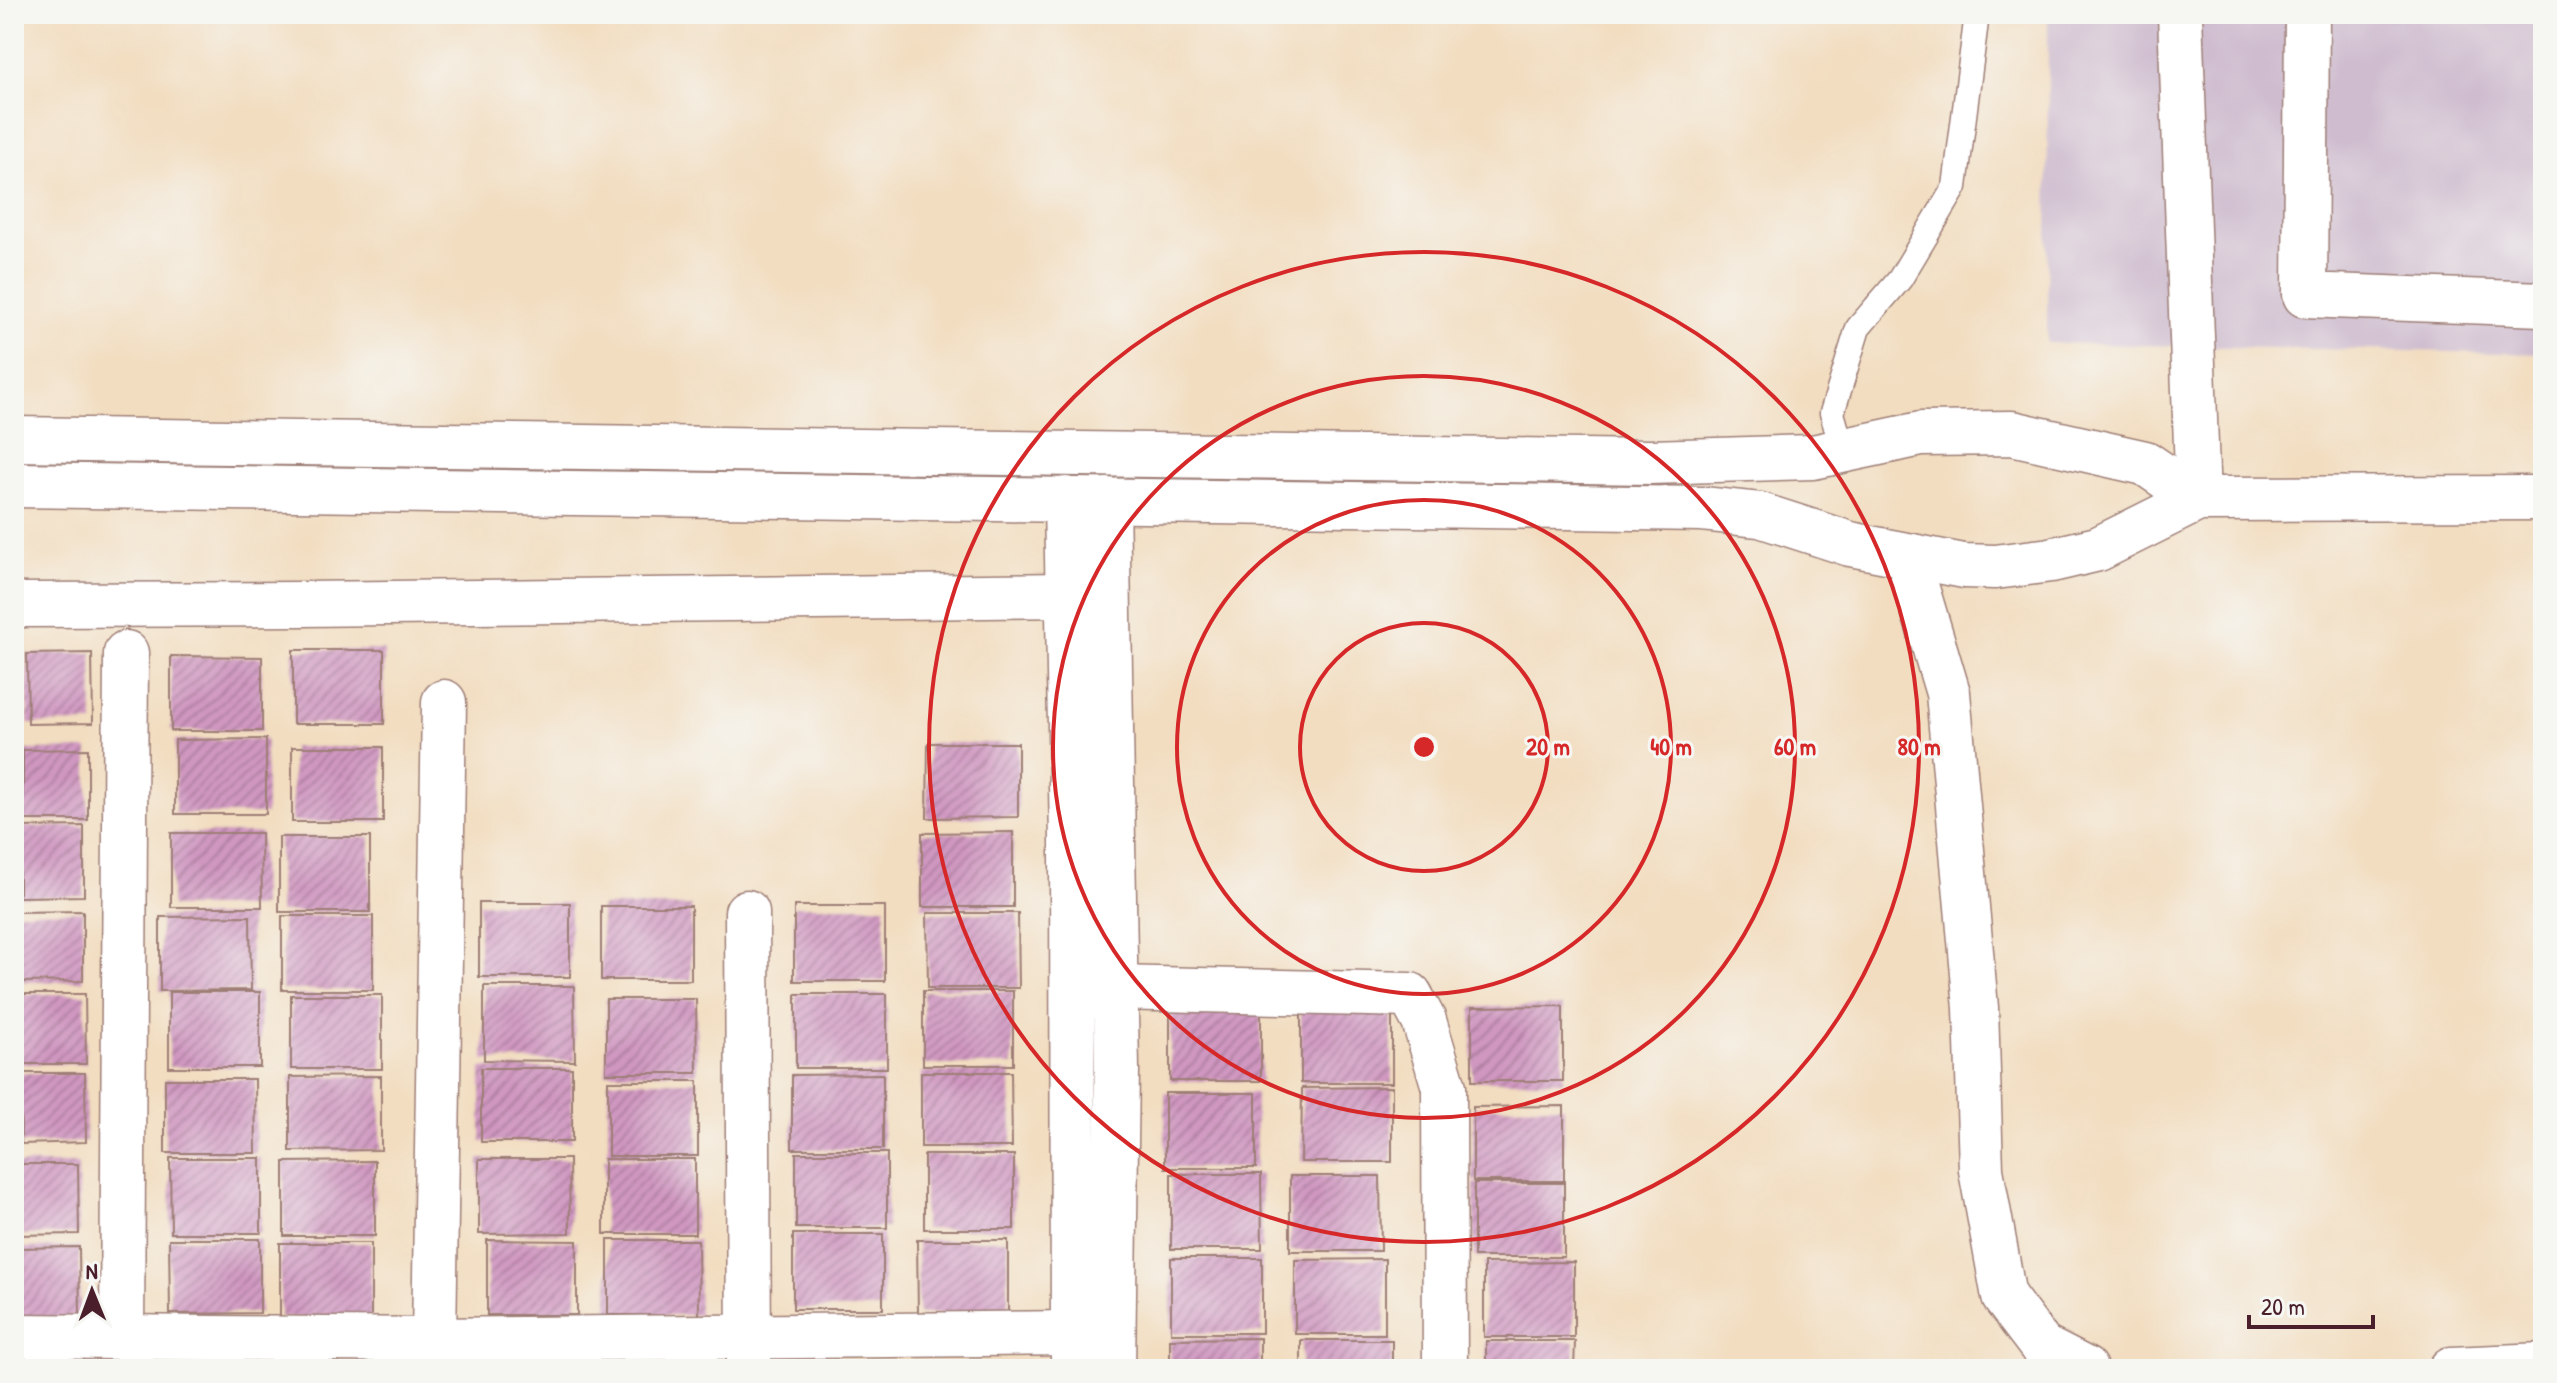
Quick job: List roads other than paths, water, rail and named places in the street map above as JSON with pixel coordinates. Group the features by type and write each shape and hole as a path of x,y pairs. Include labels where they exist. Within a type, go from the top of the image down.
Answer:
{"street":[{"path":"2180,14 2198,499"},
{"path":"2307,14 2305,295 2543,304"},
{"path":"14,439 1650,462 1813,457 1921,434 2012,433 2145,463 2198,499"},
{"path":"14,485 1702,509 1760,515 1850,544 1964,566 1995,567 2051,560 2098,549 2198,499 2543,498"},
{"path":"15,1369 14,1336 122,1337 253,1354 434,1340 492,1354 1073,1351 1068,595 1087,500"},
{"path":"1087,500 1115,988 1113,1369"},
{"path":"1912,556 1912,572 1948,693 1976,1008 1981,1170 2004,1297 2042,1347 2071,1365"},
{"path":"14,605 1068,595"},
{"path":"122,1337 126,653"},
{"path":"434,1340 444,702"},
{"path":"747,912 749,1353"},
{"path":"1115,988 1410,995 1424,1021 1444,1087 1445,1369"},
{"path":"2451,1369 2543,1365"}],"lane":[{"path":"1843,451 1832,413 1858,328 1900,279 1955,187 1977,14"}]}
